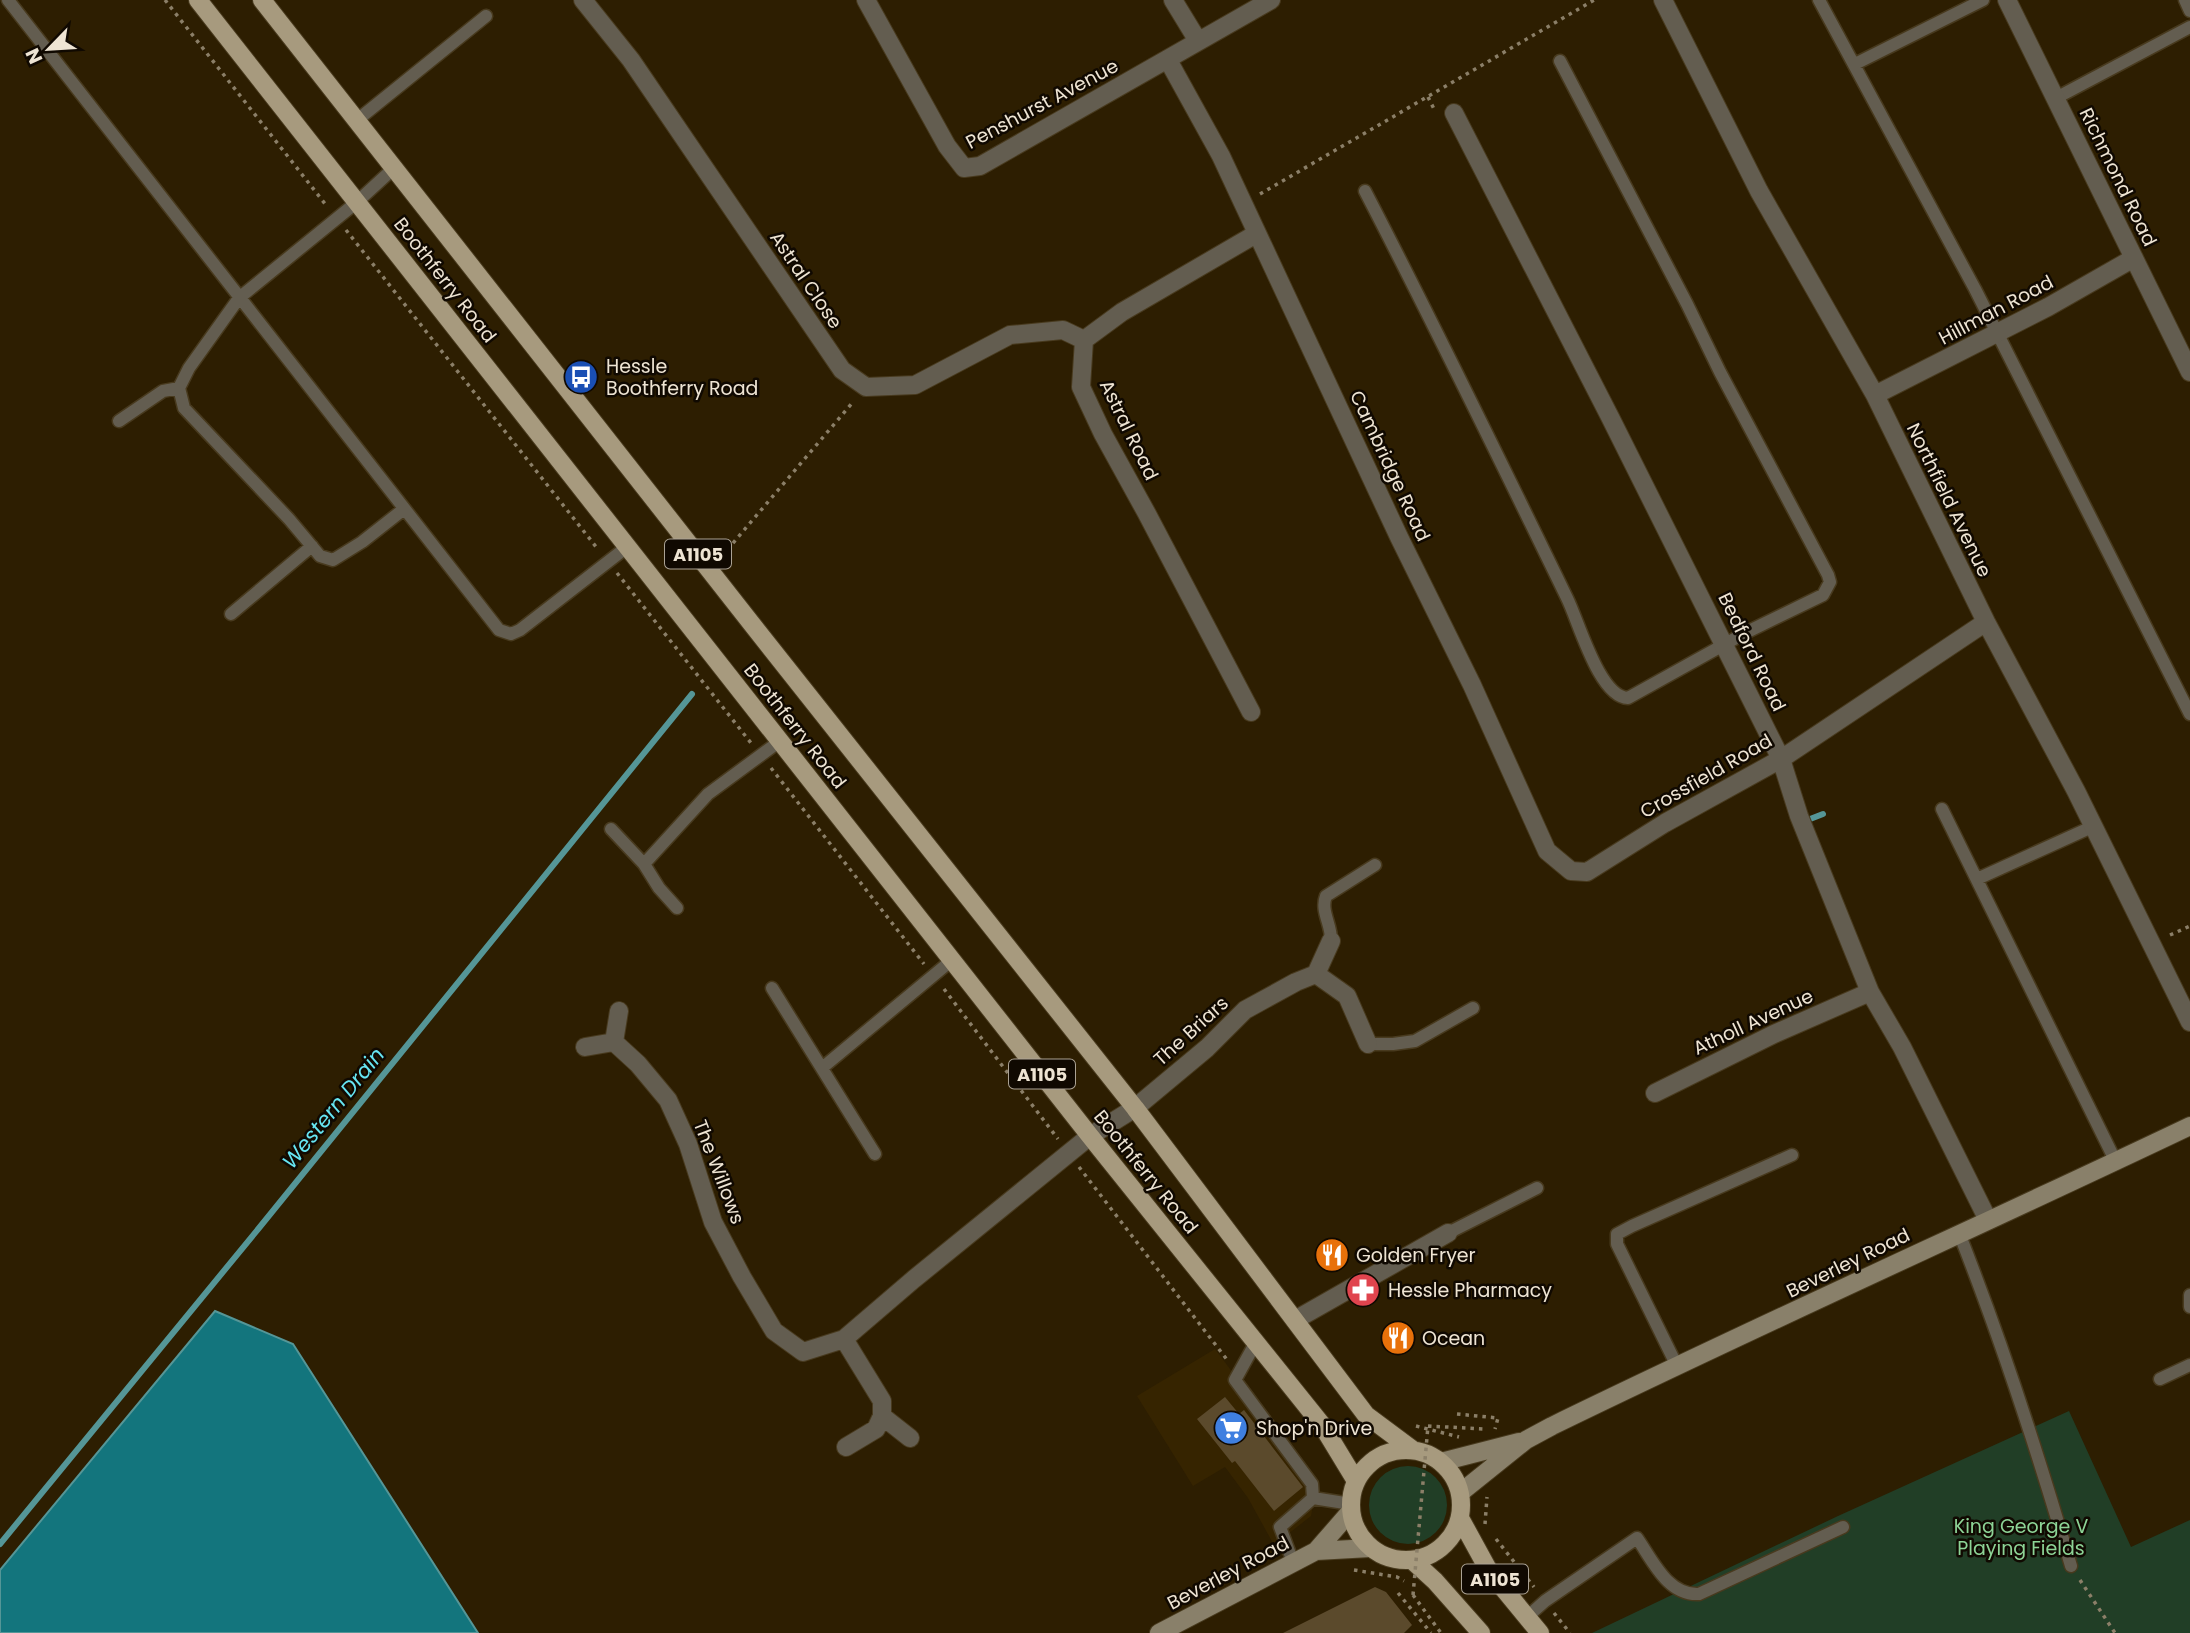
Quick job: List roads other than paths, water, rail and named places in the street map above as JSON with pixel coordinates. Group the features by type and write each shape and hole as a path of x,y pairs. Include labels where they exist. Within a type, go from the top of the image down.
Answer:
{"main road":[{"name":"Boothferry Road","path":"198,0 1090,1136 1322,1425 1356,1480"},
{"name":"Boothferry Road","path":"262,0 1135,1108 1366,1415 1413,1450"},
{"path":"1396,1450 1413,1450 1428,1454 1441,1462 1453,1476 1460,1493 1460,1518 1454,1534 1430,1556 1413,1561 1398,1560 1383,1556 1360,1538 1351,1508 1356,1480 1366,1467 1380,1456 1396,1450"},
{"name":"A1105","path":"1460,1518 1489,1571 1540,1633"},
{"name":"A1105","path":"1413,1561 1435,1581 1481,1633"}],"street":[{"name":"Astral Close","path":"583,0 631,60 842,370 866,387 915,385 1010,335 1039,330 1063,330 1084,340"},
{"name":"Penshurst Avenue","path":"866,0 947,146 964,168 980,166 1271,0"},
{"path":"1173,0 1198,41"},
{"name":"Northfield Avenue","path":"1663,0 1759,191 1875,395 1986,622 2094,826 2190,1022"},
{"name":"Richmond Road","path":"2007,0 2190,372"},
{"name":"Cambridge Road","path":"1168,60 1221,156 1472,685 1547,851 1571,871 1587,872"},
{"name":"Bedford Road","path":"1454,113 1781,759 1799,816 1870,992 1902,1047 1987,1220"},
{"path":"1084,340 1122,312 1256,234"},
{"name":"Hillman Road","path":"1875,395 1998,334 2134,258"},
{"name":"Astral Road","path":"1084,340 1082,387 1103,434 1251,712"},
{"name":"Crossfield Road","path":"1587,872 1665,823 1781,759 1986,622"},
{"path":"1331,941 1316,974 1347,996 1368,1044"},
{"name":"The Briars","path":"1090,1136 1135,1108 1207,1048 1245,1010 1316,974"},
{"name":"Atholl Avenue","path":"1656,1093 1774,1034 1870,992"},
{"path":"585,1047 614,1042 618,1011"},
{"name":"The Willows","path":"614,1042 638,1064 668,1100 688,1144 713,1222 742,1277 774,1331 803,1352 844,1339 1090,1136"},
{"name":"Beverley Road","path":"1441,1462 1526,1440 1677,1366 2190,1126"},
{"path":"1295,1320 1448,1233"},
{"path":"844,1339 882,1401 882,1416 876,1429 846,1447"},
{"path":"882,1416 911,1438"},
{"name":"Beverley Road","path":"1460,1493 1526,1440"},
{"name":"Beverley Road","path":"1316,1551 1351,1508"},
{"name":"Beverley Road","path":"1159,1633 1316,1551 1370,1548"}],"lane":[{"path":"8,0 499,630 511,634 520,630 628,547"},
{"path":"1819,0 1998,334 2190,714"},
{"path":"1855,64 1983,0"},
{"path":"2185,0 2190,11"},
{"path":"356,121 486,16"},
{"path":"2056,98 2190,27"},
{"path":"1365,191 1559,582 1602,679 1612,692 1622,698 1628,698 1823,595 1830,582 1560,61"},
{"path":"394,168 239,298 189,369 179,388 184,408 320,556 333,560 362,542 404,509"},
{"path":"118,421 163,391 179,388"},
{"path":"231,614 312,546"},
{"path":"644,864 708,794 780,741"},
{"path":"1942,808 2116,1162"},
{"path":"1977,879 2094,826"},
{"path":"611,829 644,864 659,888 677,908"},
{"path":"1331,941 1324,903 1326,896 1375,865"},
{"path":"822,1068 952,960"},
{"path":"772,988 875,1154"},
{"path":"1368,1044 1415,1041 1473,1008"},
{"path":"1677,1366 1617,1244 1617,1234 1792,1155"},
{"path":"1448,1233 1537,1188"},
{"path":"1959,1233 1993,1319 2038,1453 2071,1566"},
{"path":"2190,1295 2190,1307"},
{"path":"1256,1342 1235,1380 1312,1484 1313,1498"},
{"path":"2160,1379 2190,1365"},
{"path":"1313,1498 1351,1508"},
{"path":"1293,1562 1280,1527 1313,1498"},
{"path":"1527,1617 1545,1601 1637,1538 1672,1587 1687,1595 1699,1594 1843,1527"}],"water":[{"path":"215,1311 293,1344 478,1633 0,1633 0,1570"}],"waterway":[{"name":"Western Drain","path":"0,1544 692,694"},
{"path":"1805,821 1823,814"}],"place":[{"name":"Hessle Boothferry Road","path":"581,377"},
{"name":"Golden Fryer","path":"1332,1255"},
{"name":"Hessle Pharmacy","path":"1363,1290"},
{"name":"Ocean","path":"1398,1338"},
{"name":"Shop'n Drive","path":"1231,1428"}],"park label":[{"name":"King George V Playing Fields","path":"2021,1537"}]}
